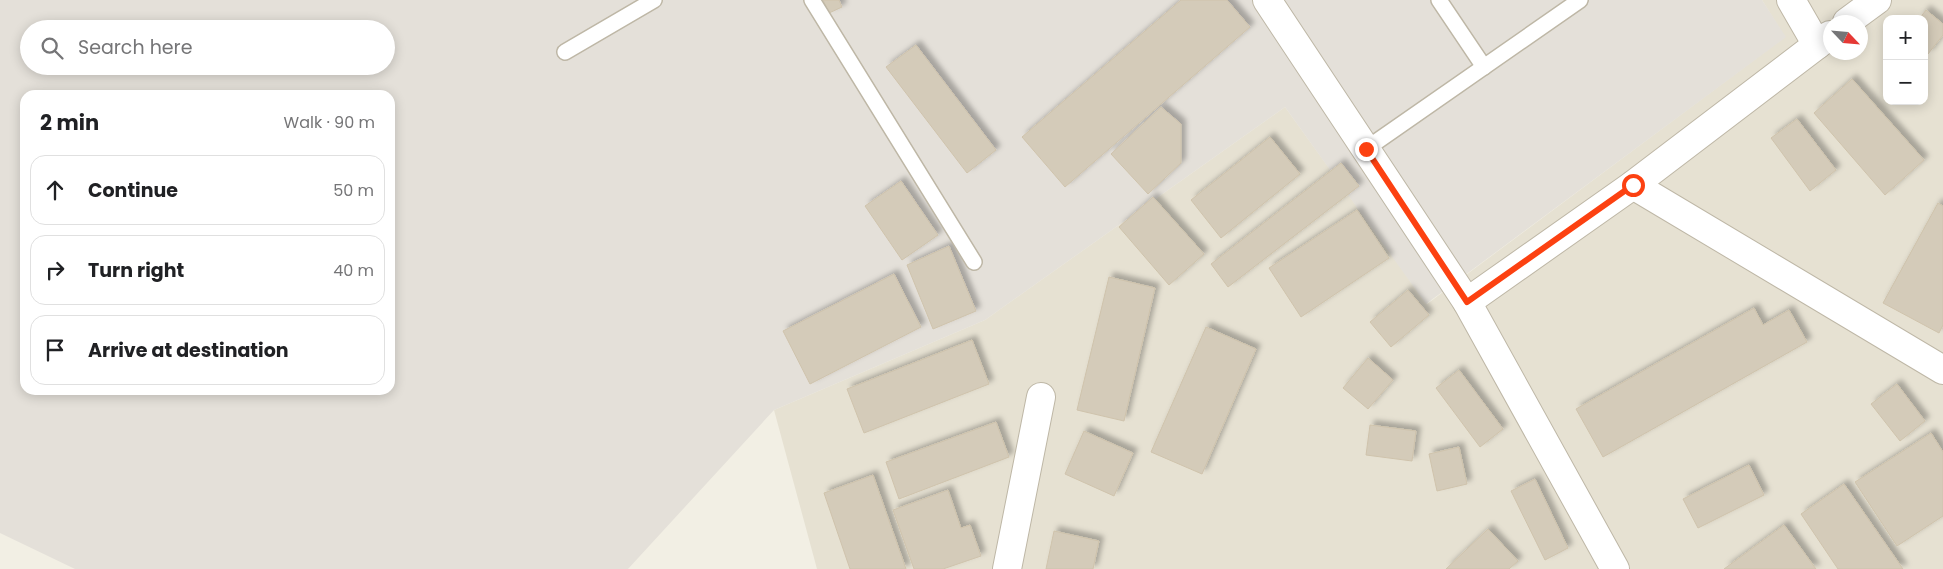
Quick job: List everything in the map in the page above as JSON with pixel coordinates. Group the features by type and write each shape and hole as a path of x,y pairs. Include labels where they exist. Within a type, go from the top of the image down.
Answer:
{"street":[{"path":"1267,0 1467,302 1615,569"},
{"path":"1791,0 1823,39"},
{"path":"1857,15 1877,0"},
{"path":"1467,302 1633,185 1823,41"},
{"path":"1633,185 1943,370"},
{"path":"1007,569 1041,397"}],"lane":[{"path":"565,52 654,0"},
{"path":"812,0 974,262"},
{"path":"1439,0 1484,67"},
{"path":"1366,149 1580,0"}],"shaded area":[{"path":"0,0 1762,0 1786,37 1426,304 1285,107 985,320 774,410 628,569 75,569 0,533"},
{"path":"1762,0 1943,0 1943,569 817,569 774,410 985,320 1285,107 1427,304 1785,37"}],"building":[{"path":"823,0 839,0 842,7 829,13"},
{"path":"1181,0 1227,0 1250,27 1065,187 1022,137"},
{"path":"1926,10 1943,24 1943,35 1928,54 1928,15 1922,15"},
{"path":"916,45 996,150 967,173 886,67"},
{"path":"1852,79 1924,160 1885,195 1814,113"},
{"path":"1161,107 1181,124 1181,163 1148,194 1111,154"},
{"path":"1797,119 1836,170 1810,191 1771,138"},
{"path":"1270,137 1300,174 1221,238 1191,200"},
{"path":"1341,163 1359,186 1228,287 1211,264"},
{"path":"901,181 938,235 902,260 865,206"},
{"path":"1153,197 1204,254 1169,285 1119,227"},
{"path":"1938,203 1943,206 1943,325 1939,333 1883,303"},
{"path":"1357,210 1389,258 1301,317 1269,268"},
{"path":"949,246 976,311 933,329 907,265"},
{"path":"894,274 921,327 810,384 783,331"},
{"path":"1109,277 1155,288 1124,421 1077,410"},
{"path":"1408,290 1429,315 1391,347 1370,322"},
{"path":"1754,308 1763,325 1789,310 1807,342 1603,457 1576,409"},
{"path":"1206,327 1256,349 1202,474 1151,452"},
{"path":"972,340 989,384 864,433 847,389"},
{"path":"1368,358 1393,380 1368,409 1343,388"},
{"path":"1459,370 1503,429 1480,447 1436,388"},
{"path":"1897,384 1925,421 1900,441 1871,404"},
{"path":"996,422 1009,457 899,499 886,462"},
{"path":"1370,425 1416,431 1412,461 1366,455"},
{"path":"1084,431 1133,453 1114,496 1065,474"},
{"path":"1931,433 1943,452 1943,516 1897,546 1855,482"},
{"path":"1459,447 1467,484 1437,491 1429,454"},
{"path":"1749,465 1764,495 1698,528 1683,499"},
{"path":"873,475 906,569 850,569 824,493"},
{"path":"1535,479 1568,548 1545,560 1511,491"},
{"path":"1844,484 1903,569 1838,569 1801,514"},
{"path":"948,490 961,528 970,525 981,556 943,569 914,569 893,510"},
{"path":"1784,525 1816,569 1724,569"},
{"path":"1488,529 1518,561 1509,569 1446,569"},
{"path":"1054,531 1099,541 1093,569 1046,569"}],"route":[{"path":"1366,149 1467,302 1633,185"}]}
